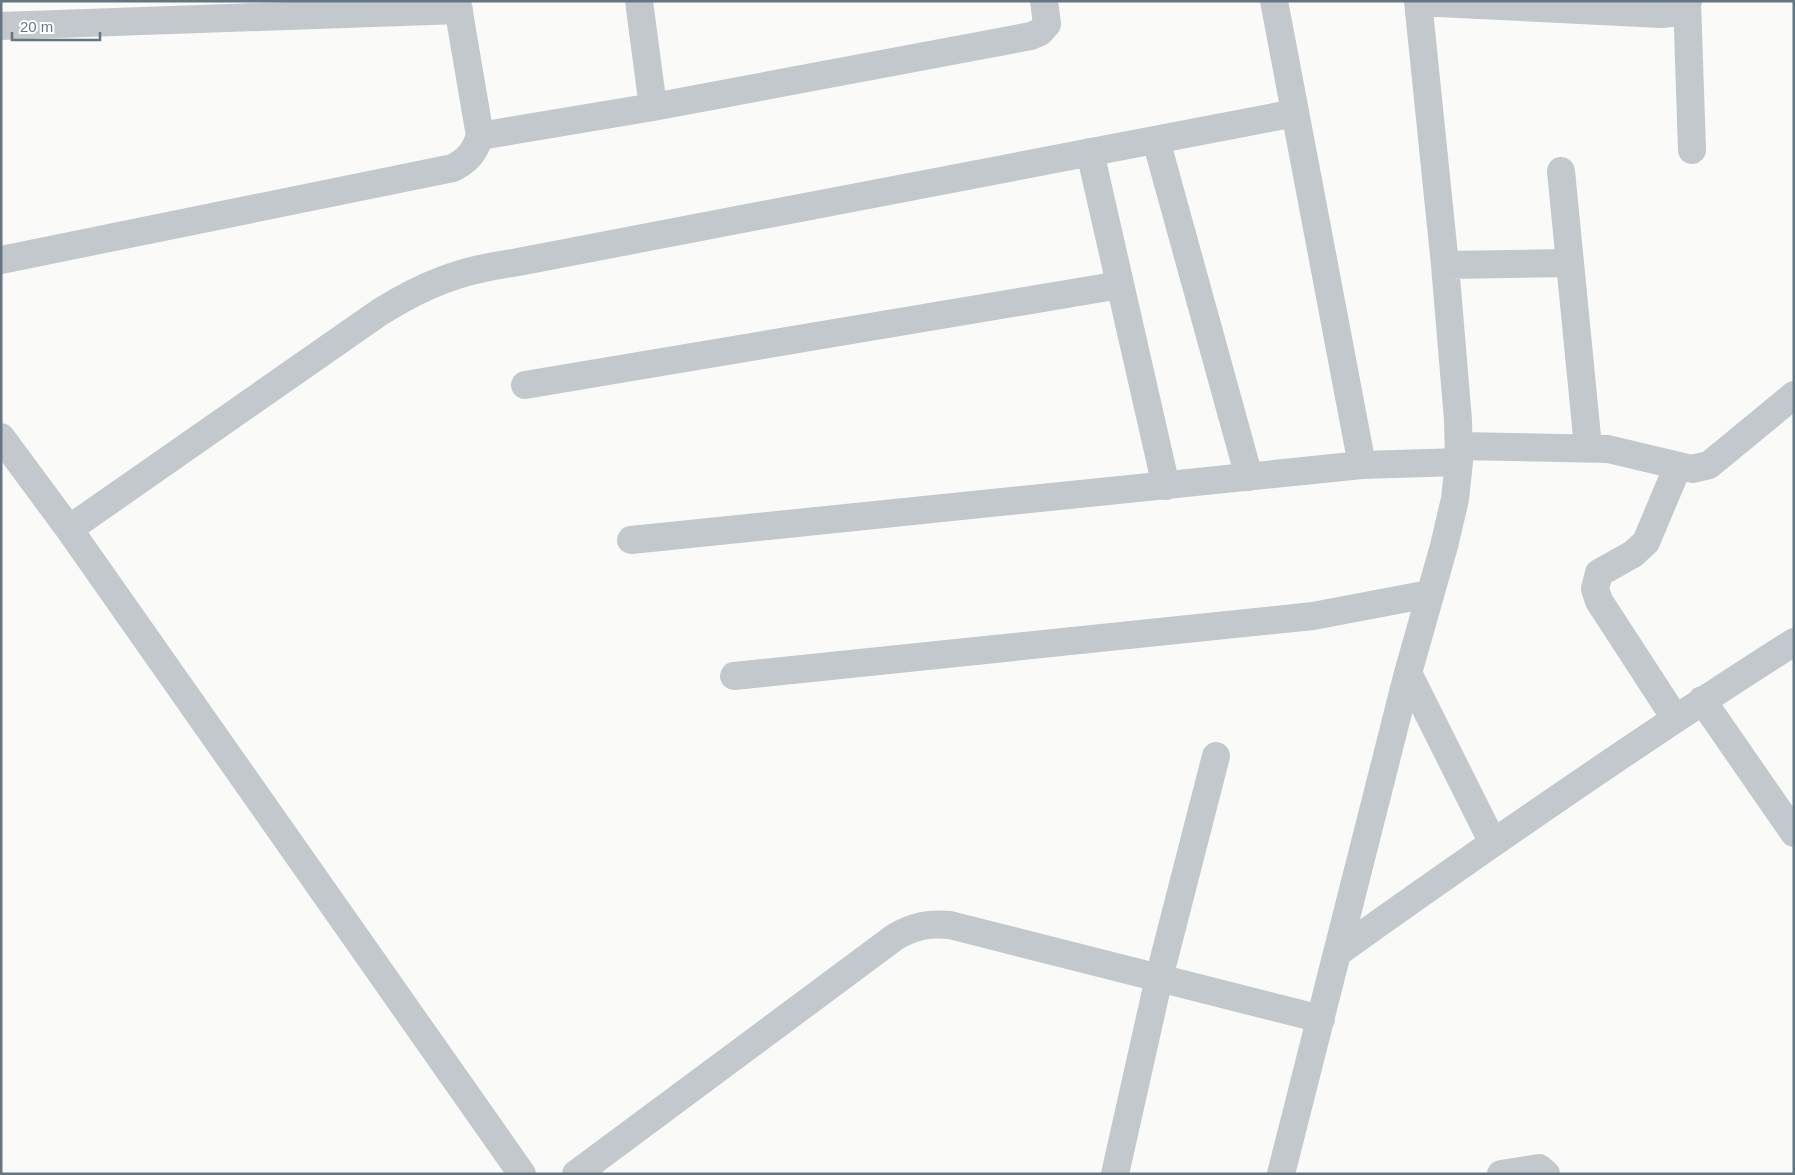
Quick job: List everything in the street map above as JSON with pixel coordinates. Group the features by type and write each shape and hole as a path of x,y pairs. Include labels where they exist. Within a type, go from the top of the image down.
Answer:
{"street":[{"path":"639,1 653,107"},
{"path":"480,136 653,107 1031,36 1040,32 1047,24 1044,1"},
{"path":"1274,1 1362,465"},
{"path":"1280,1174 1408,673 1455,499 1459,454 1444,265 1418,2 1661,8 1671,13 1687,1"},
{"path":"1687,1 1692,150"},
{"path":"1,26 458,6 480,136 476,149 468,160 453,168 1,260"},
{"path":"69,529 380,312 428,284 480,268 1295,113"},
{"path":"1156,140 1249,477"},
{"path":"1090,152 1166,486"},
{"path":"1561,171 1588,447"},
{"path":"1444,265 1570,263"},
{"path":"525,385 1120,285"},
{"path":"631,540 1166,486 1459,454 1588,447 1624,451 1692,469 1709,464 1794,395"},
{"path":"1,437 69,529 522,1174"},
{"path":"1675,718 1599,601 1595,588 1599,573 1633,554 1646,542 1678,466"},
{"path":"734,676 1313,616 1430,594"},
{"path":"1337,953 1675,718 1794,642"},
{"path":"1408,673 1493,843"},
{"path":"1702,700 1794,833"},
{"path":"1115,1174 1159,978 1216,756"},
{"path":"576,1174 895,936 914,926 931,923 950,925 1320,1019"},
{"path":"1501,1174 1538,1168 1546,1174"}]}
